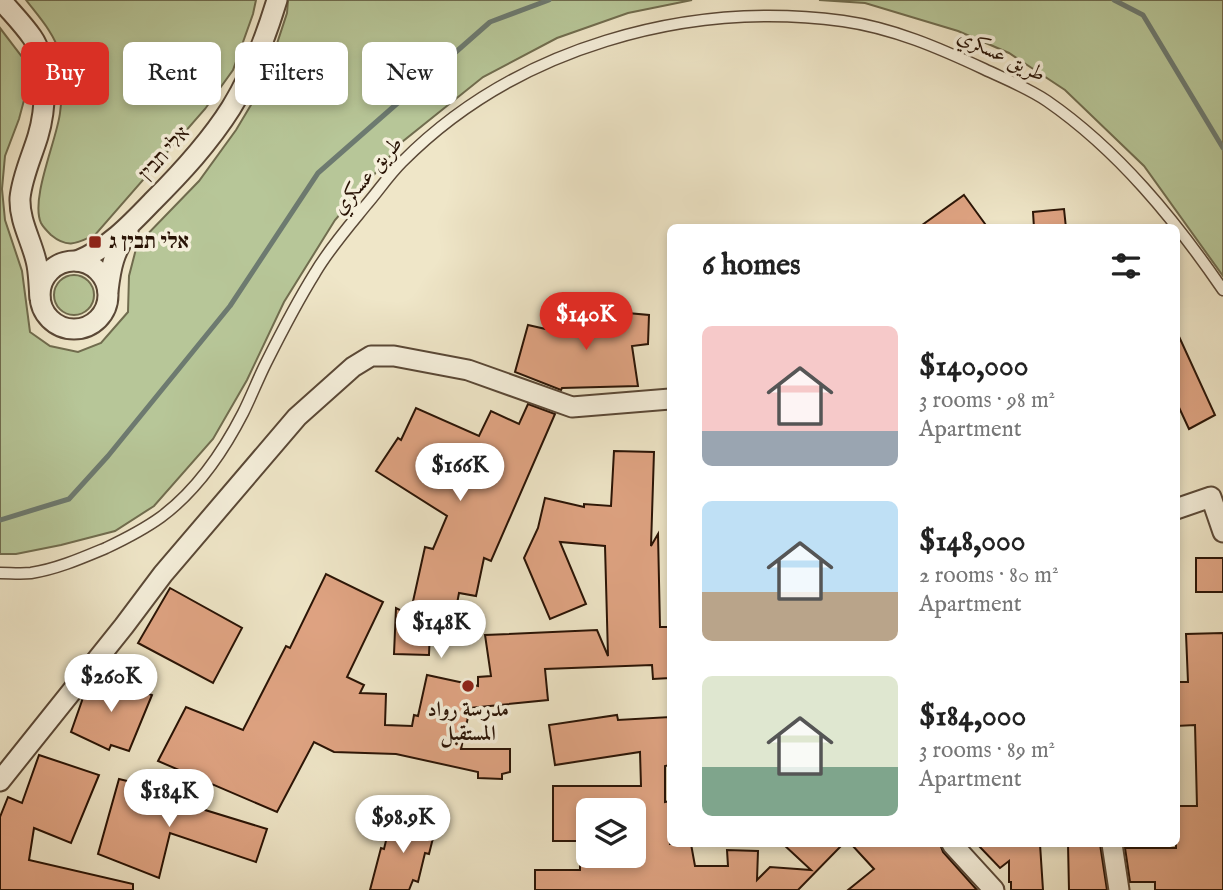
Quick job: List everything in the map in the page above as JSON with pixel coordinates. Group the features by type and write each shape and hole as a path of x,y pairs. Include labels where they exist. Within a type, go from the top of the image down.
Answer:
{"street":[{"path":"1,0 33,38 40,52 43,73 43,112 20,199 22,217 37,265 40,298 48,317 66,328 77,329 96,320 103,312 108,292 98,271 89,264 54,259 44,254 29,238"},
{"name":"אלי תבין","path":"71,262 92,255 134,221 186,168 232,107 247,77 277,0"},
{"name":"אלי תבין","path":"108,292 111,265 119,245 134,221"},
{"path":"40,298 46,275 55,267 71,262"},
{"path":"0,781 163,574 297,417 353,367 371,356 394,356 468,370 572,407 667,399"},
{"path":"1180,508 1211,498 1223,532"},
{"path":"955,847 994,890"},
{"path":"1112,847 1119,890"}],"lane":[{"name":"طريق عسكري","path":"0,573 31,573 68,564 136,534 164,515 192,488 217,457 316,271 401,163 458,113 529,71 576,50 649,28 713,18 800,16 846,21 940,48 1044,98 1084,128 1123,166 1174,224"},
{"name":"طريق عسكري","path":"1180,232 1223,290"}],"green space":[{"path":"26,0 256,0 243,42 235,42 233,70 221,87 221,42 123,42 123,105 208,105 95,235 73,243 57,239 41,223 41,185 61,105 109,105 109,42 55,42"},
{"path":"288,0 692,0 628,13 557,38 483,77 457,98 457,42 362,42 362,105 448,105 402,142 335,220 284,302 247,380 213,439 154,506 115,531 16,554 0,554 0,28 21,56 23,105 5,156 2,189 5,220 22,271 30,332 50,346 78,352 101,343 128,312 129,276 137,245 199,181 251,105 348,105 348,42 277,42 287,13"},
{"path":"819,0 1223,0 1223,276 1144,166 1065,90 1009,53 958,31 865,3"},
{"path":"74,275 82,276 88,281 93,287 93,303 88,309 82,314 74,315 66,314 60,309 55,303 54,295 55,287 60,281 66,276"}],"building":[{"path":"964,195 985,224 924,224"},
{"path":"1064,209 1066,224 1034,224 1033,212"},
{"path":"583,309 649,315 648,344 632,346 638,386 561,390 515,372 528,325 585,338"},
{"path":"1180,339 1215,415 1189,429 1180,410"},
{"path":"528,404 555,414 491,561 484,558 476,596 459,593 456,609 431,604 429,655 394,654 396,608 410,615 425,547 433,549 447,516 376,471 398,438 401,440 416,408 479,436 491,411 519,424"},
{"path":"614,451 654,452 651,546 658,534 660,627 667,627 667,678 653,679 652,665 545,669 548,700 470,708 461,749 510,749 510,772 502,774 502,779 478,778 478,772 396,754 334,752 314,742 277,812 158,761 186,707 243,730 286,646 290,648 326,574 383,602 347,677 364,685 360,693 386,694 385,725 412,726 414,715 418,716 427,675 478,686 478,677 491,676 485,635 597,630 608,656 605,546 560,542 586,604 550,619 524,558 538,528 545,498 584,507 584,504 611,506"},
{"path":"1196,558 1223,558 1223,592 1196,592"},
{"path":"170,588 242,628 213,683 138,643"},
{"path":"1223,633 1223,890 1155,890 1155,882 1130,882 1125,848 1180,847 1180,806 1197,806 1195,725 1180,726 1180,682 1188,682 1186,634"},
{"path":"100,676 152,695 129,751 111,745 109,750 71,732 84,695"},
{"path":"617,715 618,720 667,717 667,847 692,847 695,866 728,866 727,850 758,851 757,880 770,867 811,870 786,847 840,847 798,890 535,890 535,870 646,868 646,798 576,798 576,841 553,841 553,786 641,786 640,752 555,765 549,725"},
{"path":"39,755 99,775 71,843 34,828 29,860 133,884 133,890 0,890 0,817 8,797 22,803"},
{"path":"119,779 168,791 166,798 267,829 256,862 170,833 159,878 98,854"},
{"path":"392,816 436,826 429,854 425,853 418,882 413,880 409,890 370,890 381,848 384,849"},
{"path":"854,847 941,847 977,890 848,890 874,869"},
{"path":"980,847 1040,847 1043,890 1011,890 1009,861 1000,868"},
{"path":"1068,847 1100,847 1107,890 1069,890"}],"waterway":[{"path":"0,520 69,499 108,456 230,306 318,173 490,22 549,0"},
{"path":"1114,0 1143,15 1223,148"}],"place":[{"name":"אלי תבין ג","path":"95,242"},
{"name":"مدرسة رواد المستقبل","path":"468,686"}]}
